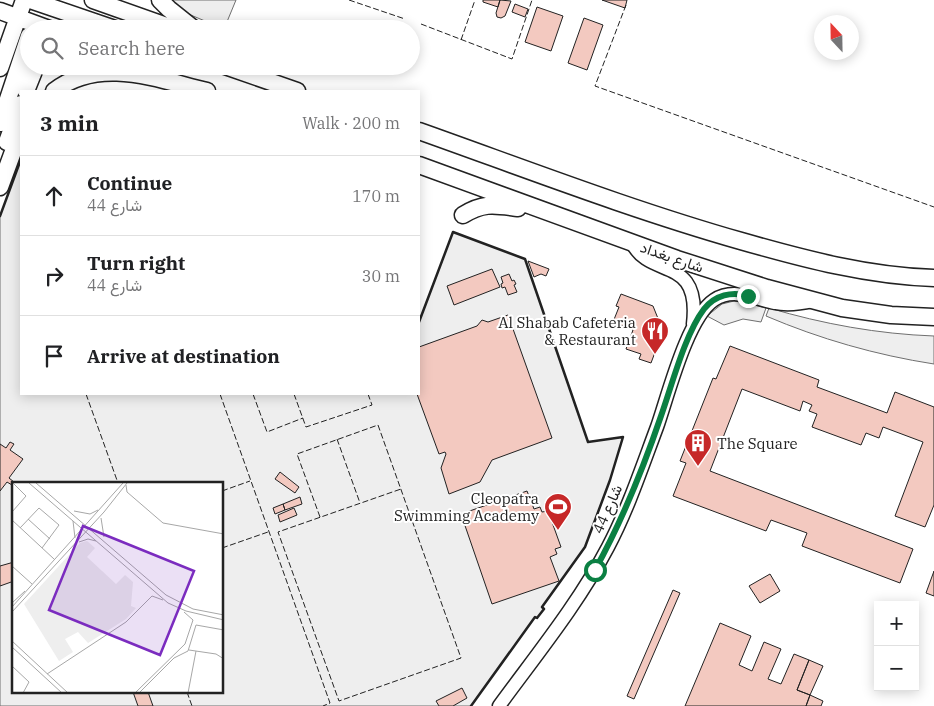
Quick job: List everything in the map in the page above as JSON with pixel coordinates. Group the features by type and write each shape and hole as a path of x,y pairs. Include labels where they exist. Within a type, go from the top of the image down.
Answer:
{"main road":[{"path":"93,0 150,20"},
{"path":"160,0 183,20"},
{"path":"29,20 34,1 59,5 94,20"},
{"path":"53,20 59,5"},
{"path":"0,11 20,22"},
{"path":"0,68 20,38"},
{"path":"0,123 20,54"},
{"path":"26,90 32,75"},
{"path":"56,90 81,76 88,75"},
{"path":"140,75 203,90"},
{"path":"173,75 211,90"},
{"path":"251,75 294,90"},
{"path":"275,75 296,90"},
{"path":"0,160 20,107"},
{"path":"420,131 688,226 788,254 864,271 934,278"},
{"path":"0,187 20,133"},
{"name":"شارع بغداد","path":"420,165 632,243 722,274 813,301 842,308 891,315 934,316"},
{"path":"463,215 476,207 490,205 561,216"}],"street":[{"name":"شارع 44","path":"632,243 640,255 676,272 686,282 694,302 692,331"},
{"name":"شارع 44","path":"498,706 559,626 608,546 643,466 692,331 700,315 715,299 728,294 742,294 783,304 813,301"}],"shaded area":[{"path":"170,0 236,0 228,20 203,20 186,13"},
{"path":"20,162 20,395 420,395 420,319 453,232 525,259 588,442 623,437 610,480 585,547 542,607 544,609 537,618 535,617 471,706 0,706 0,216"},
{"path":"734,301 766,308 761,322 743,319 724,325 707,316 722,304"},
{"path":"769,308 851,327 892,333 934,336 934,364 870,351 807,332 766,316"}],"building":[{"path":"483,0 500,0 498,7 483,2"},
{"path":"500,0 511,1 505,16 501,18 497,17 496,13"},
{"path":"602,0 627,0 625,8"},
{"path":"515,4 528,9 525,17 512,12"},
{"path":"537,7 563,16 551,51 525,42"},
{"path":"584,18 603,25 587,70 568,63"},
{"path":"528,261 549,269 546,276 541,274 534,277"},
{"path":"492,269 500,287 454,305 447,286"},
{"path":"509,274 512,281 514,280 516,284 514,285 517,292 508,295 505,287 502,288 501,277"},
{"path":"621,294 653,306 663,331 651,363 639,359 641,354 626,349 633,330 613,322 619,307 616,306"},
{"path":"508,315 552,438 492,460 480,482 449,494 441,468 446,454 445,452 439,454 417,395 420,395 420,347 477,326 482,320 488,322"},
{"name":"The Square","path":"730,346 819,380 817,387 887,413 895,392 934,407 934,505 925,527 895,516 923,442 883,427 879,438 866,433 861,445 812,427 817,414 809,411 812,405 803,401 800,411 742,389 710,471 913,549 900,583 802,546 807,533 771,520 766,531 673,496 686,463 680,461 713,378 716,379"},
{"path":"10,442 14,444 10,450 23,459 9,478 14,482 12,482 12,485 7,482 0,491 0,444 6,448"},
{"path":"280,472 299,487 295,493 275,479"},
{"path":"527,491 534,509 540,507 542,512 548,511 561,547 555,549 557,554 550,557 559,581 492,604 461,514"},
{"path":"300,497 302,504 285,510 283,504"},
{"path":"283,504 285,510 275,514 273,508"},
{"path":"294,508 297,515 280,522 278,515"},
{"path":"12,563 12,582 0,586 0,566"},
{"path":"934,571 934,596 926,593"},
{"path":"770,574 780,591 760,603 749,586"},
{"path":"673,590 680,593 634,699 627,696"},
{"path":"720,623 751,636 739,665 752,671 764,642 781,649 768,679 781,684 794,654 809,660 797,690 810,695 806,706 685,706"},
{"path":"809,660 823,666 810,695 797,690"},
{"path":"462,688 467,698 453,706 439,706 436,701"},
{"path":"134,694 149,694 153,706 138,706"},
{"path":"810,695 823,701 821,706 806,706"}],"fence":[{"path":"349,0 405,19"},
{"path":"461,40 475,0"},
{"path":"421,24 512,59 532,0"},
{"path":"626,5 595,86 934,207"},
{"path":"86,395 118,482"},
{"path":"220,395 330,703 323,706"},
{"path":"253,395 267,432 303,418"},
{"path":"294,395 306,427 372,405 368,395"},
{"path":"320,517 297,454 378,425 461,658 339,701 278,532 401,489"},
{"path":"337,439 360,503"},
{"path":"224,490 250,481"},
{"path":"224,547 268,532"},
{"path":"188,694 192,706"}],"wall":[{"path":"0,216 20,162"},
{"path":"420,319 453,232 525,259 588,442 623,437 610,480 585,547 542,607 544,609 537,618 535,617 471,706"}],"place":[{"name":"Al Shabab Cafeteria & Restaurant","path":"655,355"},
{"name":"The Square","path":"698,467"},
{"name":"Cleopatra Swimming Academy","path":"558,531"}],"route":[{"path":"595,570 617,529 643,466 679,364 700,315 709,304 721,296 728,294 748,296"}]}
